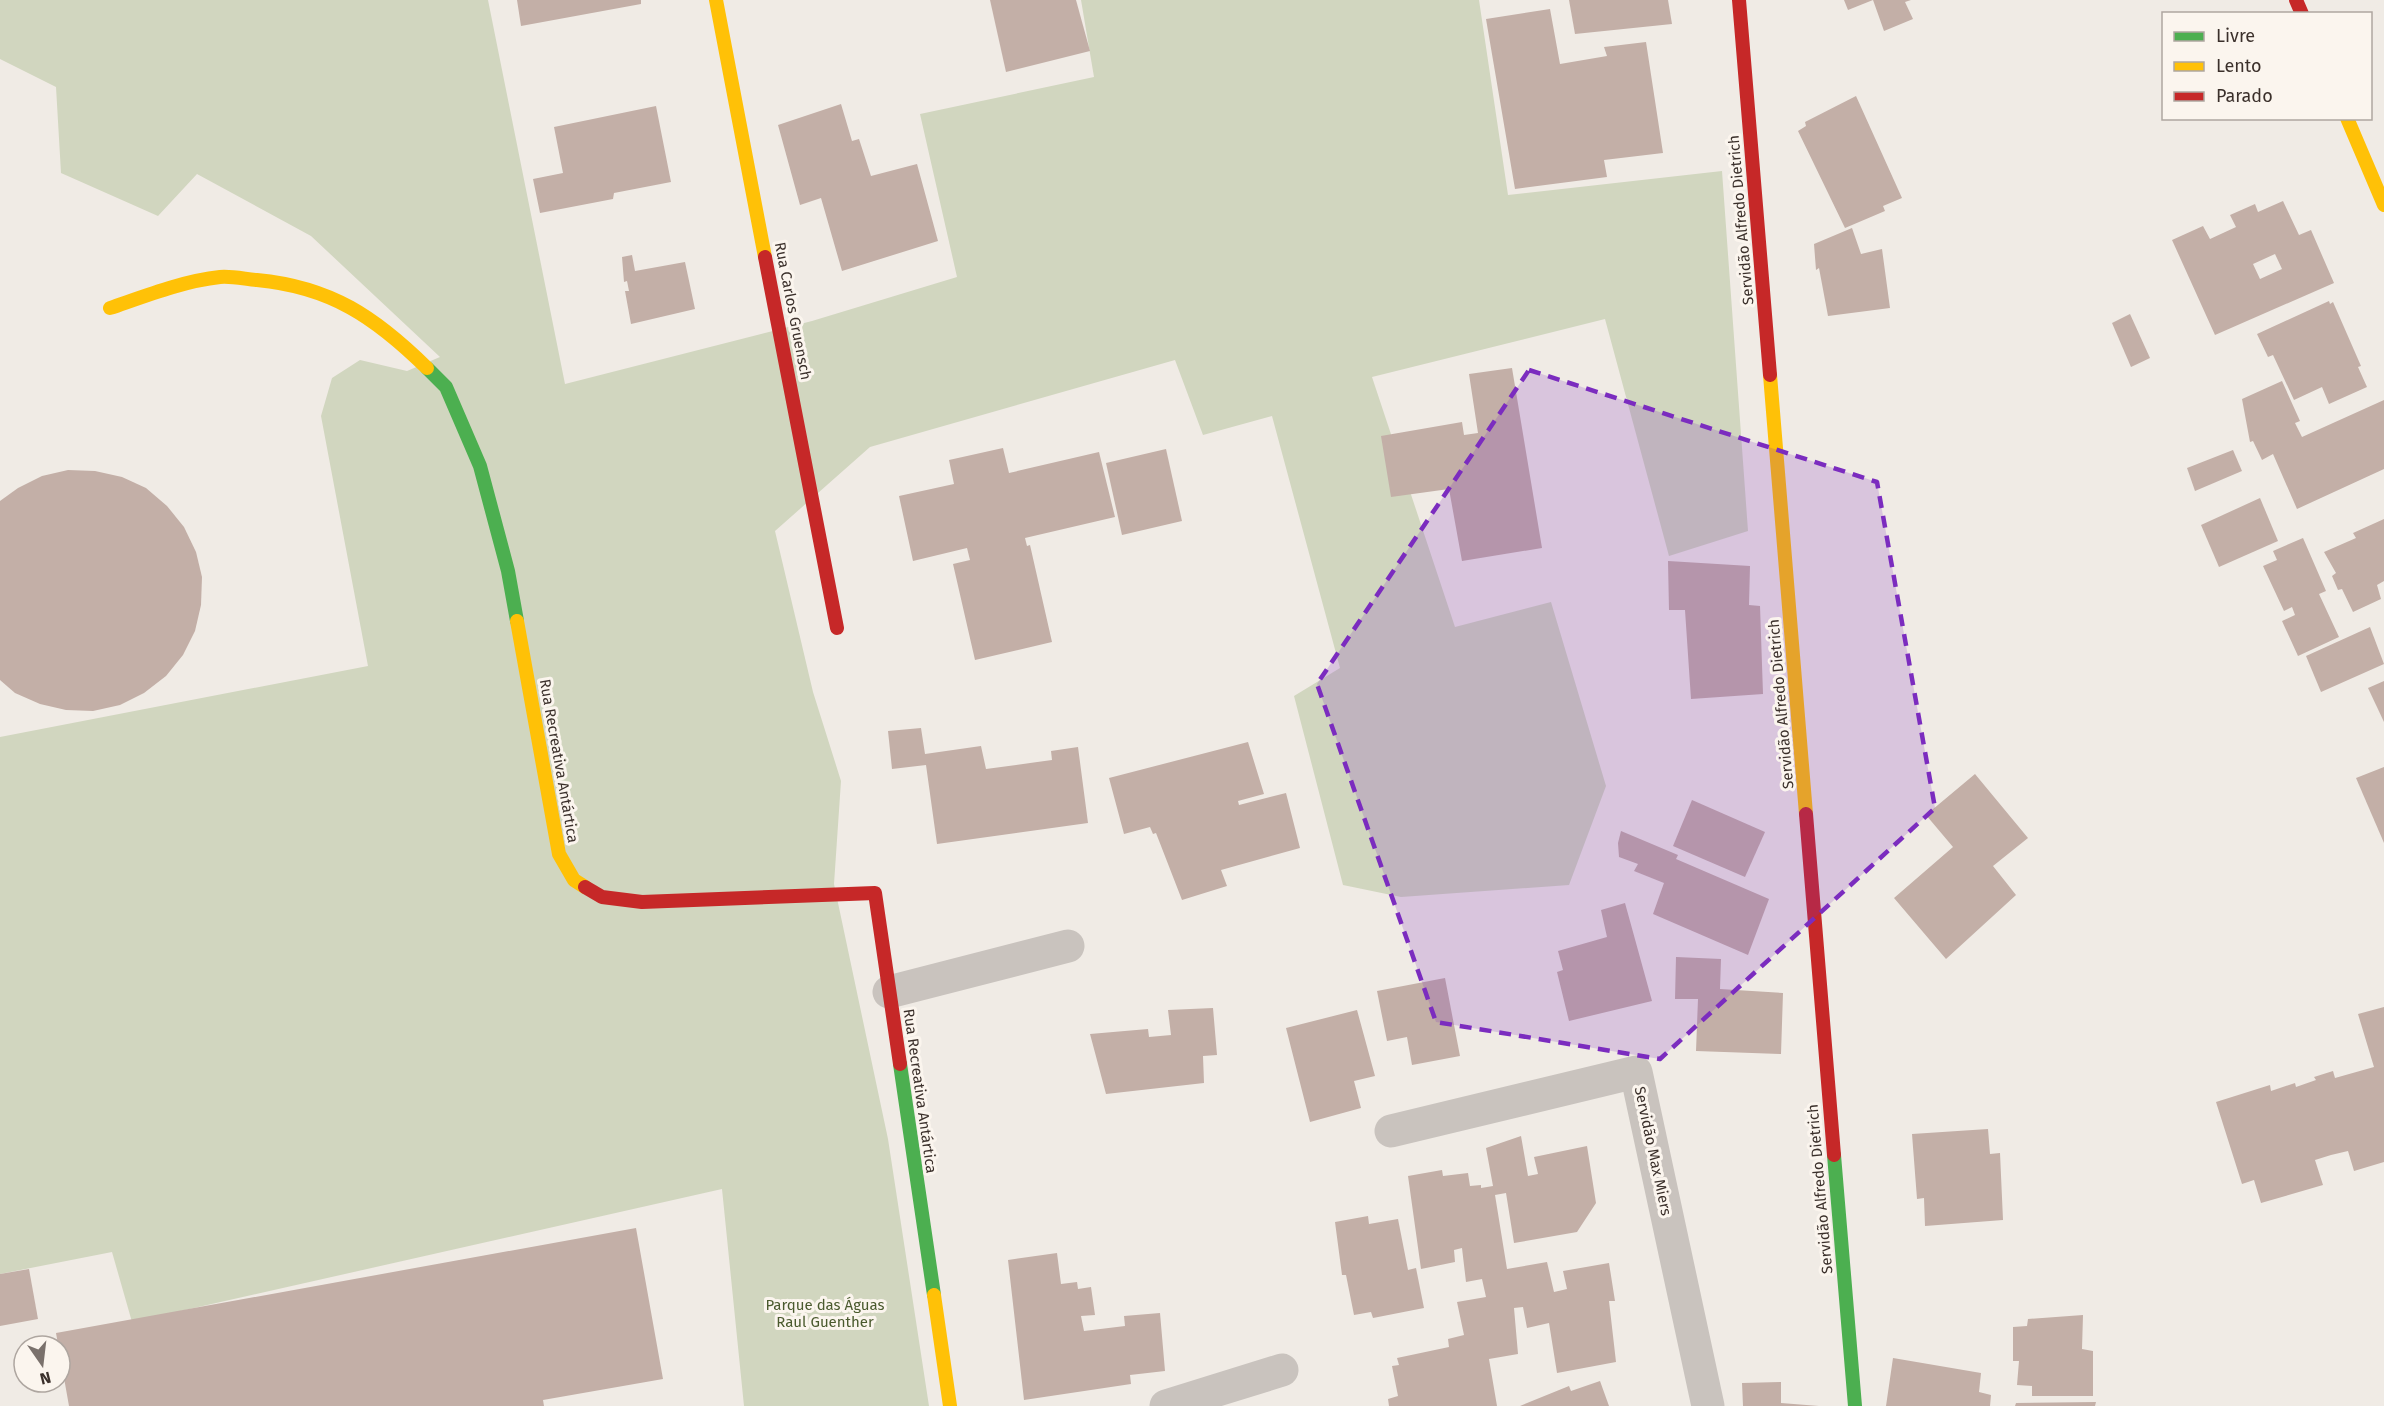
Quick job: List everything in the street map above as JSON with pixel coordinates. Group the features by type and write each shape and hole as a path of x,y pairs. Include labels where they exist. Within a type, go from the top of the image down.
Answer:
{"street":[{"name":"Rua Carlos Gruensch","path":"716,0 837,628"},
{"name":"Servidão Alfredo Dietrich","path":"1739,0 1855,1406"},
{"path":"2348,120 2384,205"},
{"name":"Rua Recreativa Antártica","path":"110,308 168,289 221,277 284,283 337,300 392,334 446,387 480,466 508,571 559,854 574,880 602,897 642,902 874,893 950,1406"},
{"path":"889,992 1068,946"},
{"name":"Servidão Max Miers","path":"1391,1131 1636,1072 1708,1406"},
{"path":"1166,1406 1282,1370"}],"highlighted area":[{"path":"1529,370 1877,482 1935,808 1660,1059 1436,1022 1317,684"}],"green space":[{"name":"Parque das Águas Raul Guenther","path":"0,0 488,0 565,384 812,321 957,277 920,114 1094,77 1081,0 1479,0 1508,195 1722,171 1748,531 1669,556 1605,319 1372,377 1455,627 1551,602 1606,786 1569,885 1401,897 1343,885 1294,696 1340,668 1272,416 1203,435 1175,360 870,447 775,531 813,692 841,781 834,884 888,1139 929,1406 744,1406 722,1189 132,1322 112,1252 0,1274 0,737 368,666 321,416 332,378 360,360 407,371 440,357 311,236 197,174 158,216 61,173 56,87 0,59"}],"building":[{"path":"517,0 641,0 641,4 521,26"},
{"path":"990,0 1076,0 1090,51 1006,72"},
{"path":"1569,0 1668,0 1672,24 1575,34"},
{"path":"1844,0 1873,0 1848,10"},
{"path":"1873,0 1911,0 1905,2 1913,19 1884,31"},
{"path":"1550,9 1560,64 1607,56 1604,47 1646,42 1663,153 1604,160 1607,177 1515,189 1486,19"},
{"path":"1856,96 1902,198 1883,206 1885,211 1845,228 1798,131 1806,126 1805,122"},
{"path":"841,104 852,141 859,139 871,176 917,164 938,241 842,271 821,198 800,205 778,125"},
{"path":"656,106 671,182 614,193 613,199 540,213 533,179 563,173 554,127"},
{"path":"2283,201 2299,235 2311,230 2334,283 2215,335 2172,240 2203,226 2210,239 2236,227 2230,215 2255,204 2258,212","holes":["2275,254 2282,269 2260,279 2253,264"]},
{"path":"1852,228 1861,254 1882,249 1890,308 1828,316 1819,268 1816,270 1814,244"},
{"path":"632,255 635,271 685,262 695,309 631,324 625,291 629,291 627,281 624,282 622,257"},
{"path":"2329,301 2330,304 2333,302 2361,366 2358,367 2367,387 2329,404 2322,387 2294,400 2273,355 2268,357 2257,334"},
{"path":"2130,314 2150,358 2131,367 2112,323"},
{"path":"1512,368 1542,548 1462,561 1449,489 1391,497 1381,436 1462,422 1464,435 1478,433 1469,374"},
{"path":"2282,381 2300,421 2295,423 2302,437 2384,400 2384,469 2297,509 2273,454 2262,460 2253,441 2250,442 2242,399"},
{"path":"1003,448 1009,473 1099,452 1115,517 1025,538 1027,546 1030,545 1052,642 975,660 953,564 970,560 967,548 913,561 899,496 954,484 949,460"},
{"path":"1166,449 1182,521 1122,535 1106,463"},
{"path":"2233,450 2242,471 2195,491 2187,468"},
{"path":"68,470 95,471 122,477 146,488 167,506 184,527 196,552 202,577 201,605 195,631 183,655 166,676 144,693 120,705 93,711 66,710 40,704 15,693 0,680 0,501 18,488 42,476"},
{"path":"2260,498 2278,541 2219,567 2201,525"},
{"path":"2384,519 2384,581 2377,585 2381,599 2353,612 2342,589 2338,590 2332,576 2336,573 2324,552 2356,538 2353,533"},
{"path":"2303,538 2326,591 2319,594 2339,637 2298,656 2282,621 2295,615 2292,607 2284,611 2263,566 2277,560 2273,551"},
{"path":"1668,561 1750,566 1749,605 1760,606 1763,694 1691,699 1685,610 1669,610"},
{"path":"2370,627 2384,664 2321,692 2306,656"},
{"path":"2384,681 2384,722 2368,688"},
{"path":"921,728 925,754 981,746 986,769 1052,760 1051,751 1078,747 1088,823 937,844 926,765 892,769 888,731"},
{"path":"1248,742 1264,794 1238,801 1239,805 1286,793 1300,848 1221,870 1227,886 1182,900 1156,833 1153,834 1150,827 1124,834 1109,778"},
{"path":"2384,767 2384,843 2356,778"},
{"path":"1975,774 2028,838 1993,866 2016,895 1946,959 1894,898 1953,847 1926,815"},
{"path":"1692,800 1765,832 1745,877 1673,846"},
{"path":"1621,831 1678,855 1676,859 1769,899 1748,955 1653,914 1664,883 1634,871 1638,864 1619,857 1618,843"},
{"path":"1625,903 1652,1001 1569,1021 1557,972 1563,970 1558,951 1607,937 1601,910"},
{"path":"1676,957 1721,959 1720,989 1783,993 1781,1054 1696,1051 1698,999 1675,999"},
{"path":"1445,978 1460,1056 1412,1065 1407,1037 1387,1041 1377,991"},
{"path":"2384,1007 2384,1162 2354,1171 2348,1151 2315,1160 2323,1185 2261,1203 2254,1180 2242,1184 2216,1102 2270,1085 2271,1091 2295,1083 2296,1087 2316,1080 2314,1077 2333,1071 2335,1078 2374,1067 2358,1014"},
{"path":"1213,1008 1217,1055 1203,1056 1204,1083 1106,1094 1090,1034 1148,1029 1149,1037 1171,1035 1168,1010"},
{"path":"1357,1010 1375,1076 1354,1081 1361,1108 1310,1122 1286,1028"},
{"path":"1988,1129 1990,1154 2000,1153 2003,1220 1925,1226 1924,1198 1917,1199 1912,1134"},
{"path":"1521,1136 1528,1176 1538,1174 1534,1157 1587,1146 1596,1203 1577,1232 1514,1243 1506,1193 1495,1195 1507,1269 1547,1262 1554,1292 1567,1289 1563,1271 1609,1263 1615,1301 1609,1301 1616,1362 1557,1373 1549,1323 1527,1328 1523,1307 1514,1308 1518,1354 1489,1359 1497,1406 1389,1406 1388,1399 1398,1396 1392,1366 1399,1365 1397,1358 1449,1347 1448,1339 1464,1335 1457,1302 1486,1297 1482,1279 1466,1282 1462,1248 1454,1250 1455,1262 1421,1269 1408,1176 1442,1170 1443,1176 1468,1173 1470,1186 1481,1185 1481,1188 1493,1186 1486,1148"},
{"path":"1368,1216 1369,1224 1398,1219 1408,1270 1416,1268 1424,1308 1373,1318 1371,1312 1354,1315 1346,1275 1342,1275 1335,1222"},
{"path":"636,1228 663,1379 543,1400 544,1406 69,1406 67,1394 72,1394 72,1334 56,1333"},
{"path":"1057,1253 1061,1284 1077,1282 1078,1289 1091,1287 1095,1315 1081,1316 1084,1331 1125,1326 1124,1316 1160,1313 1165,1371 1130,1375 1131,1384 1024,1400 1008,1260"},
{"path":"29,1269 38,1319 0,1326 0,1274"},
{"path":"2083,1315 2082,1349 2093,1351 2093,1396 2032,1396 2032,1386 2017,1385 2019,1361 2013,1361 2013,1327 2027,1326 2028,1319"},
{"path":"1893,1358 1981,1373 1979,1392 1991,1395 1990,1406 1886,1406"},
{"path":"1600,1381 1609,1406 1520,1406 1569,1386 1571,1391"},
{"path":"1781,1382 1781,1403 1819,1406 1743,1406 1742,1383"},
{"path":"2096,1402 2095,1406 2015,1406 2016,1403"}],"traffic: fast":[{"path":"427,368 446,387 480,466 508,571 517,621"},
{"path":"900,1064 934,1295"},
{"path":"1834,1155 1855,1406"}],"traffic: slow":[{"path":"716,0 765,257"},
{"path":"2348,120 2384,205"},
{"path":"110,308 178,285 220,277 283,284 330,297 350,307 389,334 427,368"},
{"path":"1770,375 1806,814"},
{"path":"517,621 559,854 574,880 585,887"},
{"path":"934,1295 950,1406"}],"traffic: jam":[{"path":"1739,0 1770,375"},
{"path":"2296,0 2301,12"},
{"path":"765,257 837,628"},
{"path":"1806,814 1834,1155"},
{"path":"585,887 602,897 642,902 875,893 900,1064"}]}
